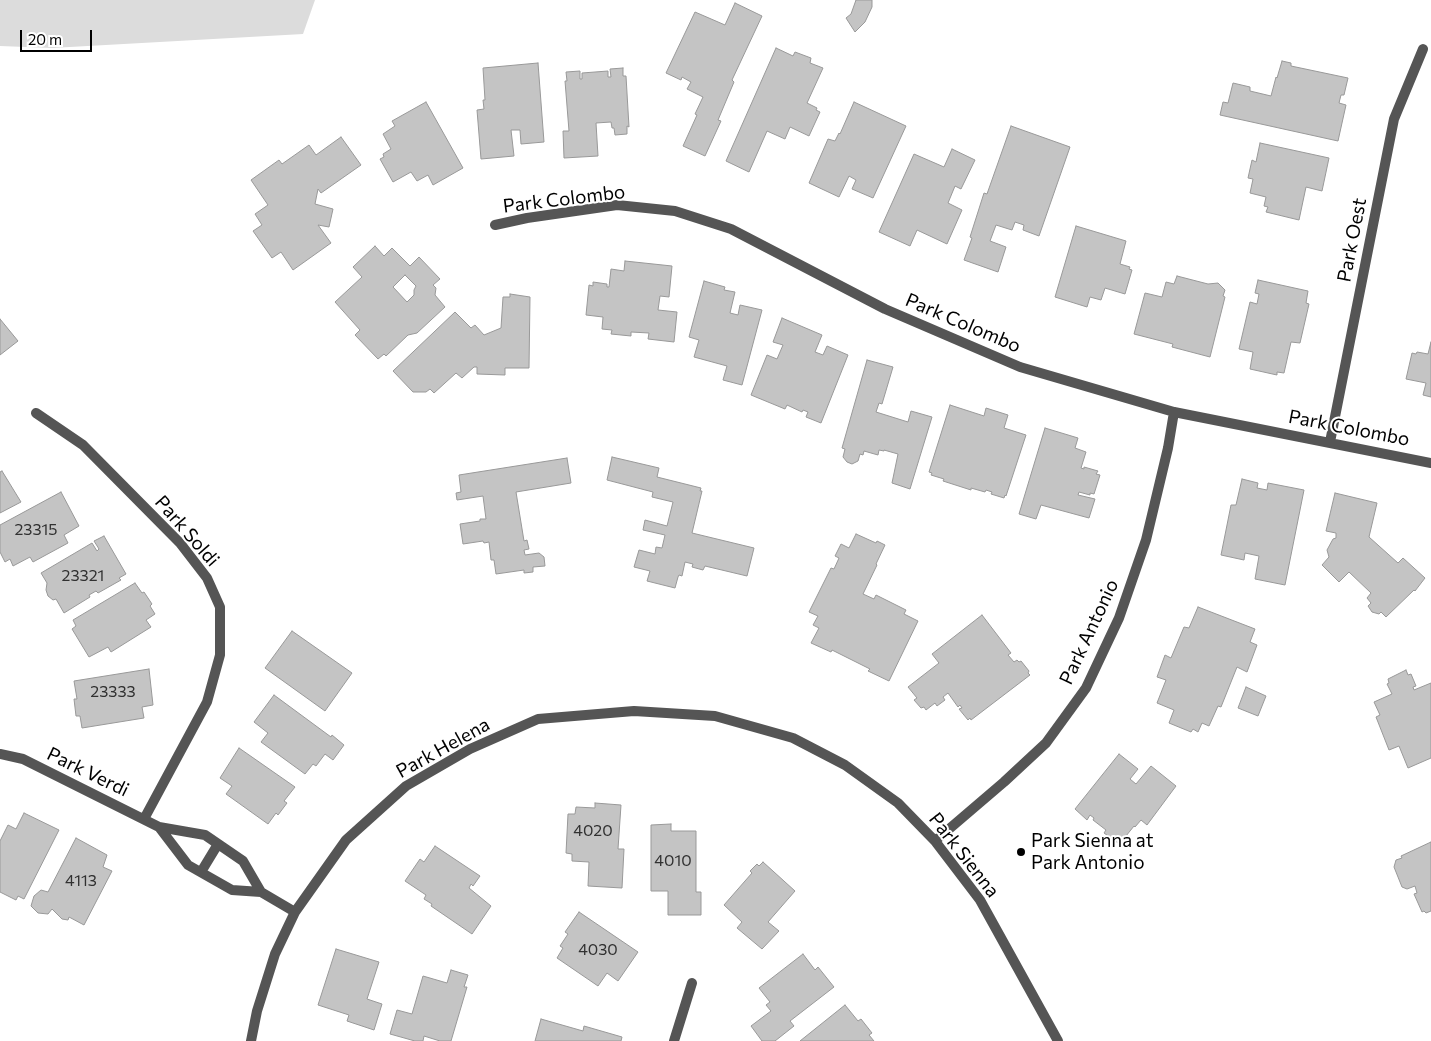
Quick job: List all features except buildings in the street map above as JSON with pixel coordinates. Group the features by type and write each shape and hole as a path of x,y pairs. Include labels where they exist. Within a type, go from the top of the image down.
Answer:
{"street":[{"name":"Park Oest","path":"1330,442 1394,119 1423,50"},
{"name":"Park Colombo","path":"495,225 527,218 617,205 675,211 730,229 885,309 1020,367 1174,412 1431,463"},
{"name":"Park Antonio","path":"935,842 1046,743 1086,688 1119,618 1146,540 1168,448 1174,412"},
{"name":"Park Soldi","path":"36,413 83,445 180,544 207,578 220,607 220,655 207,702 144,819"},
{"name":"Park Helena","path":"251,1041 257,1011 275,954 295,912 346,840 406,786 470,749 538,719 634,711 715,716 793,738"},
{"name":"Park Sienna","path":"793,738 845,765 875,786 898,803 935,842 980,900 1058,1041"},
{"name":"Park Verdi","path":"0,754 22,759 158,827 205,835 243,861 261,892"},
{"name":"Park Verdi","path":"158,827 188,865 232,890 261,892 295,912"},
{"path":"201,872 218,844"},
{"path":"674,1041 692,983"}],"shaded area":[{"path":"0,0 315,0 303,34 52,48 0,46"}],"place":[{"name":"Park Sienna at Park Antonio","path":"1021,852"}]}
